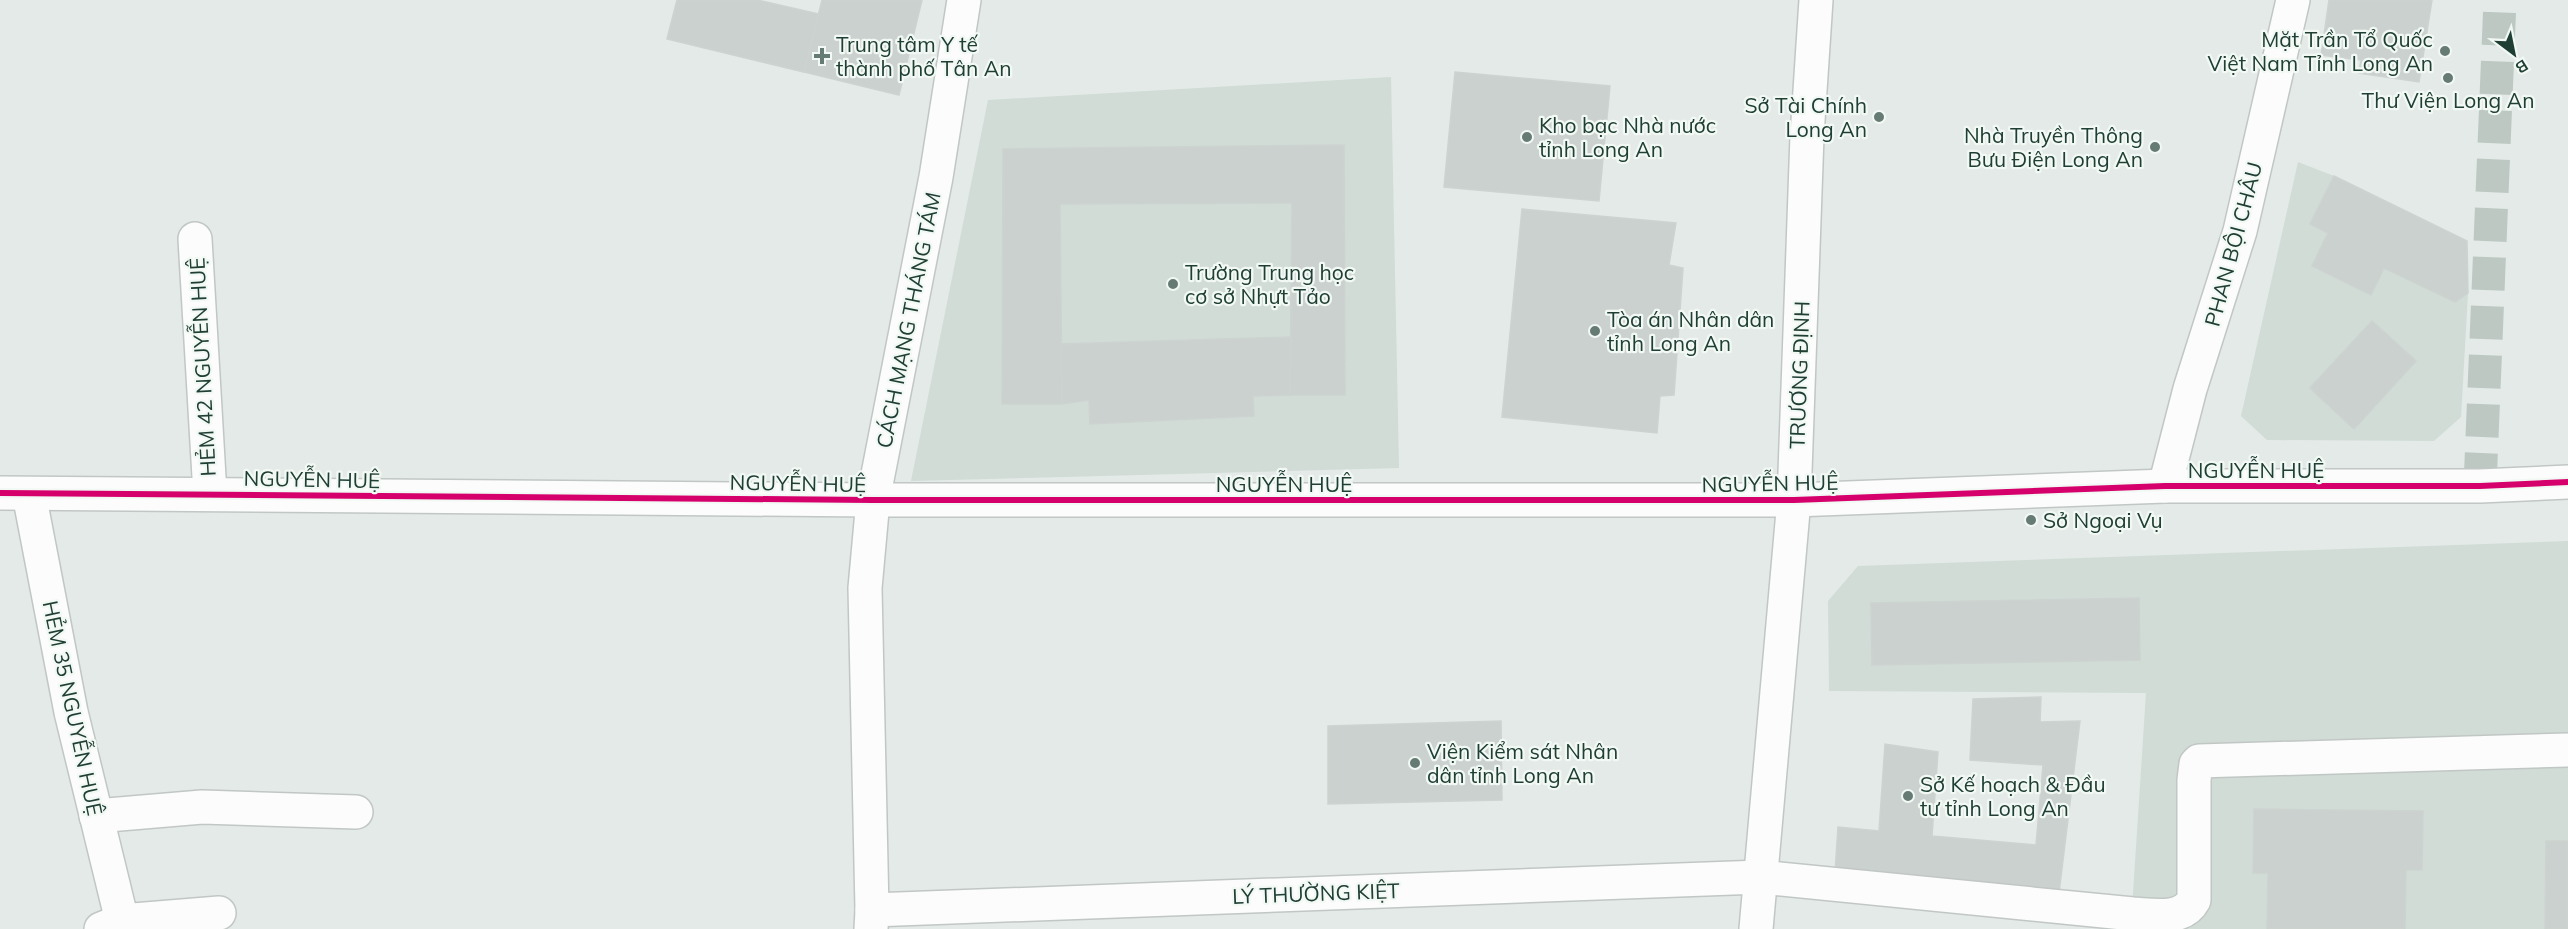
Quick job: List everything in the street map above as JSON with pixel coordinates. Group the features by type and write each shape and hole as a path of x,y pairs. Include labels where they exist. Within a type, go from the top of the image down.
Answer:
{"street":[{"name":"CÁCH MẠNG THÁNG TÁM","path":"871,920 865,588 873,500 936,177 964,0"},
{"name":"TRƯƠNG ĐỊNH","path":"1756,929 1794,500 1807,136 1816,0"},
{"name":"PHAN BỘI CHÂU","path":"2165,486 2190,390 2240,231 2293,0"},
{"name":"HẺM 42 NGUYỄN HUỆ","path":"195,239 210,494"},
{"name":"NGUYỄN HUỆ","path":"14,494 873,500 1794,500 2165,486 2480,486 2568,482"},
{"name":"HẺM 35 NGUYỄN HUỆ","path":"14,494 96,816 115,926 219,913"},
{"name":"LÝ THƯỜNG KIỆT","path":"871,920 1760,877 2133,915 2174,914 2187,910 2194,900 2194,780 2196,764 2199,760 2568,750"},
{"path":"96,816 202,807 356,812"}],"shaded area":[{"name":"Trường Trung học cơ sở Nhựt Tảo","path":"1391,77 1399,468 911,481 988,100"},
{"path":"2298,162 2334,176 2467,241 2468,293 2461,417 2434,441 2267,440 2241,416"},
{"path":"2568,541 2568,929 2193,929 2131,924 2146,693 1829,691 1828,601 1858,566"}],"building":[{"path":"677,0 757,0 819,14 804,72 667,39"},
{"path":"822,0 922,0 899,95 804,72"},
{"path":"2329,0 2432,0 2419,82 2359,73 2361,60 2321,55"},
{"name":"Kho bạc Nhà nước tỉnh Long An","path":"1455,72 1610,86 1599,201 1444,187"},
{"path":"1344,145 1345,395 1290,395 1292,203 1060,204 1062,404 1002,404 1003,149"},
{"path":"2334,176 2467,241 2468,293 2455,302 2384,268 2371,295 2312,266 2328,233 2310,224"},
{"name":"Tòa án Nhân dân tỉnh Long An","path":"1522,209 1676,223 1669,265 1683,268 1674,395 1660,396 1657,433 1502,417"},
{"path":"2372,321 2416,361 2354,429 2310,388"},
{"path":"1291,337 1290,395 1253,396 1254,416 1090,424 1089,400 1062,404 1061,344"},
{"path":"2139,598 2140,660 1872,665 1871,603"},
{"name":"Sở Kế hoạch & Đầu tư tỉnh Long An","path":"2041,697 2040,722 2080,721 2059,893 1835,873 1838,827 1879,831 1885,744 1938,752 1932,836 2036,845 2043,765 1970,760 1973,699"},
{"name":"Viện Kiểm sát Nhân dân tỉnh Long An","path":"1501,721 1502,800 1328,804 1328,726"},
{"path":"2254,809 2423,811 2422,870 2406,870 2405,929 2267,929 2268,873 2253,873"},
{"path":"2546,841 2568,841 2568,929 2545,929"}],"tunnel":[{"path":"2480,486 2500,0"}],"cycle path":[{"path":"0,493 873,500 1794,500 2165,486 2480,486 2568,482"}],"place":[{"name":"Mặt Trần Tổ Quốc Việt Nam Tỉnh Long An","path":"2445,51"},
{"name":"Trung tâm Y tế thành phố Tân An","path":"822,56"},
{"name":"Thư Viện Long An","path":"2448,78"},
{"name":"Sở Tài Chính Long An","path":"1879,117"},
{"name":"Kho bạc Nhà nước tỉnh Long An","path":"1527,137"},
{"name":"Nhà Truyền Thông Bưu Điện Long An","path":"2155,147"},
{"name":"Trường Trung học cơ sở Nhựt Tảo","path":"1173,284"},
{"name":"Tòa án Nhân dân tỉnh Long An","path":"1595,331"},
{"name":"Sở Ngoại Vụ","path":"2031,520"},
{"name":"Viện Kiểm sát Nhân dân tỉnh Long An","path":"1415,763"},
{"name":"Sở Kế hoạch & Đầu tư tỉnh Long An","path":"1908,796"}]}
